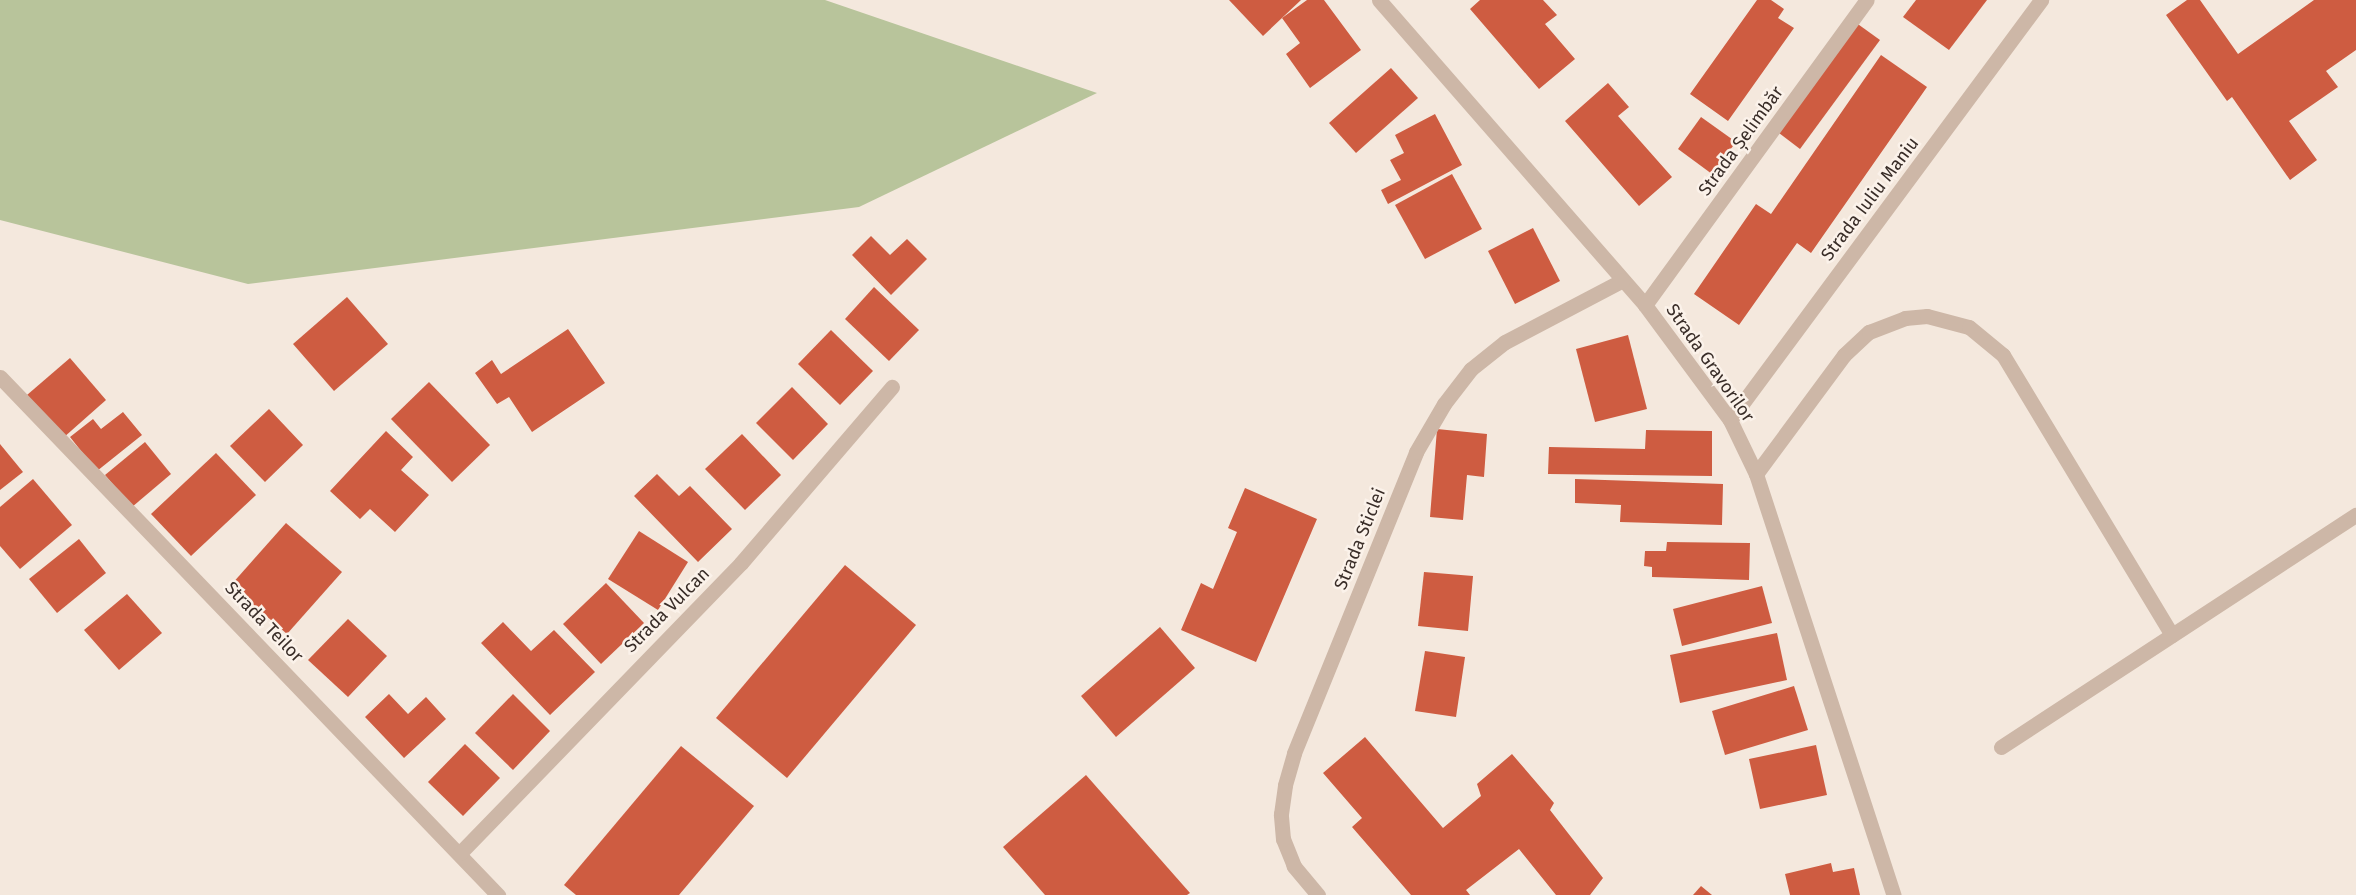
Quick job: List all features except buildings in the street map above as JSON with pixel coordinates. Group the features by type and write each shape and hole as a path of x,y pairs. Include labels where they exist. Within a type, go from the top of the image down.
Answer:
{"street":[{"name":"Strada Gravorilor","path":"1379,0 1645,305 1730,420 1756,474 1894,895"},
{"name":"Strada Șelimbăr","path":"1645,305 1868,0"},
{"name":"Strada Iuliu Maniu","path":"1730,420 2041,0"},
{"name":"Strada Sticlei","path":"1318,895 1294,866 1283,839 1281,814 1285,785 1294,753 1416,452 1444,404 1471,369 1504,342 1623,280"},
{"path":"1756,474 1844,355 1869,332 1905,318 1927,316 1969,327 2003,355 2172,635"},
{"name":"Strada Teilor","path":"0,377 498,895"},
{"name":"Strada Vulcan","path":"460,853 741,563 892,387"},
{"path":"2001,747 2356,515"}],"green space":[{"path":"0,0 825,0 1097,93 859,207 248,284 0,220"}]}
